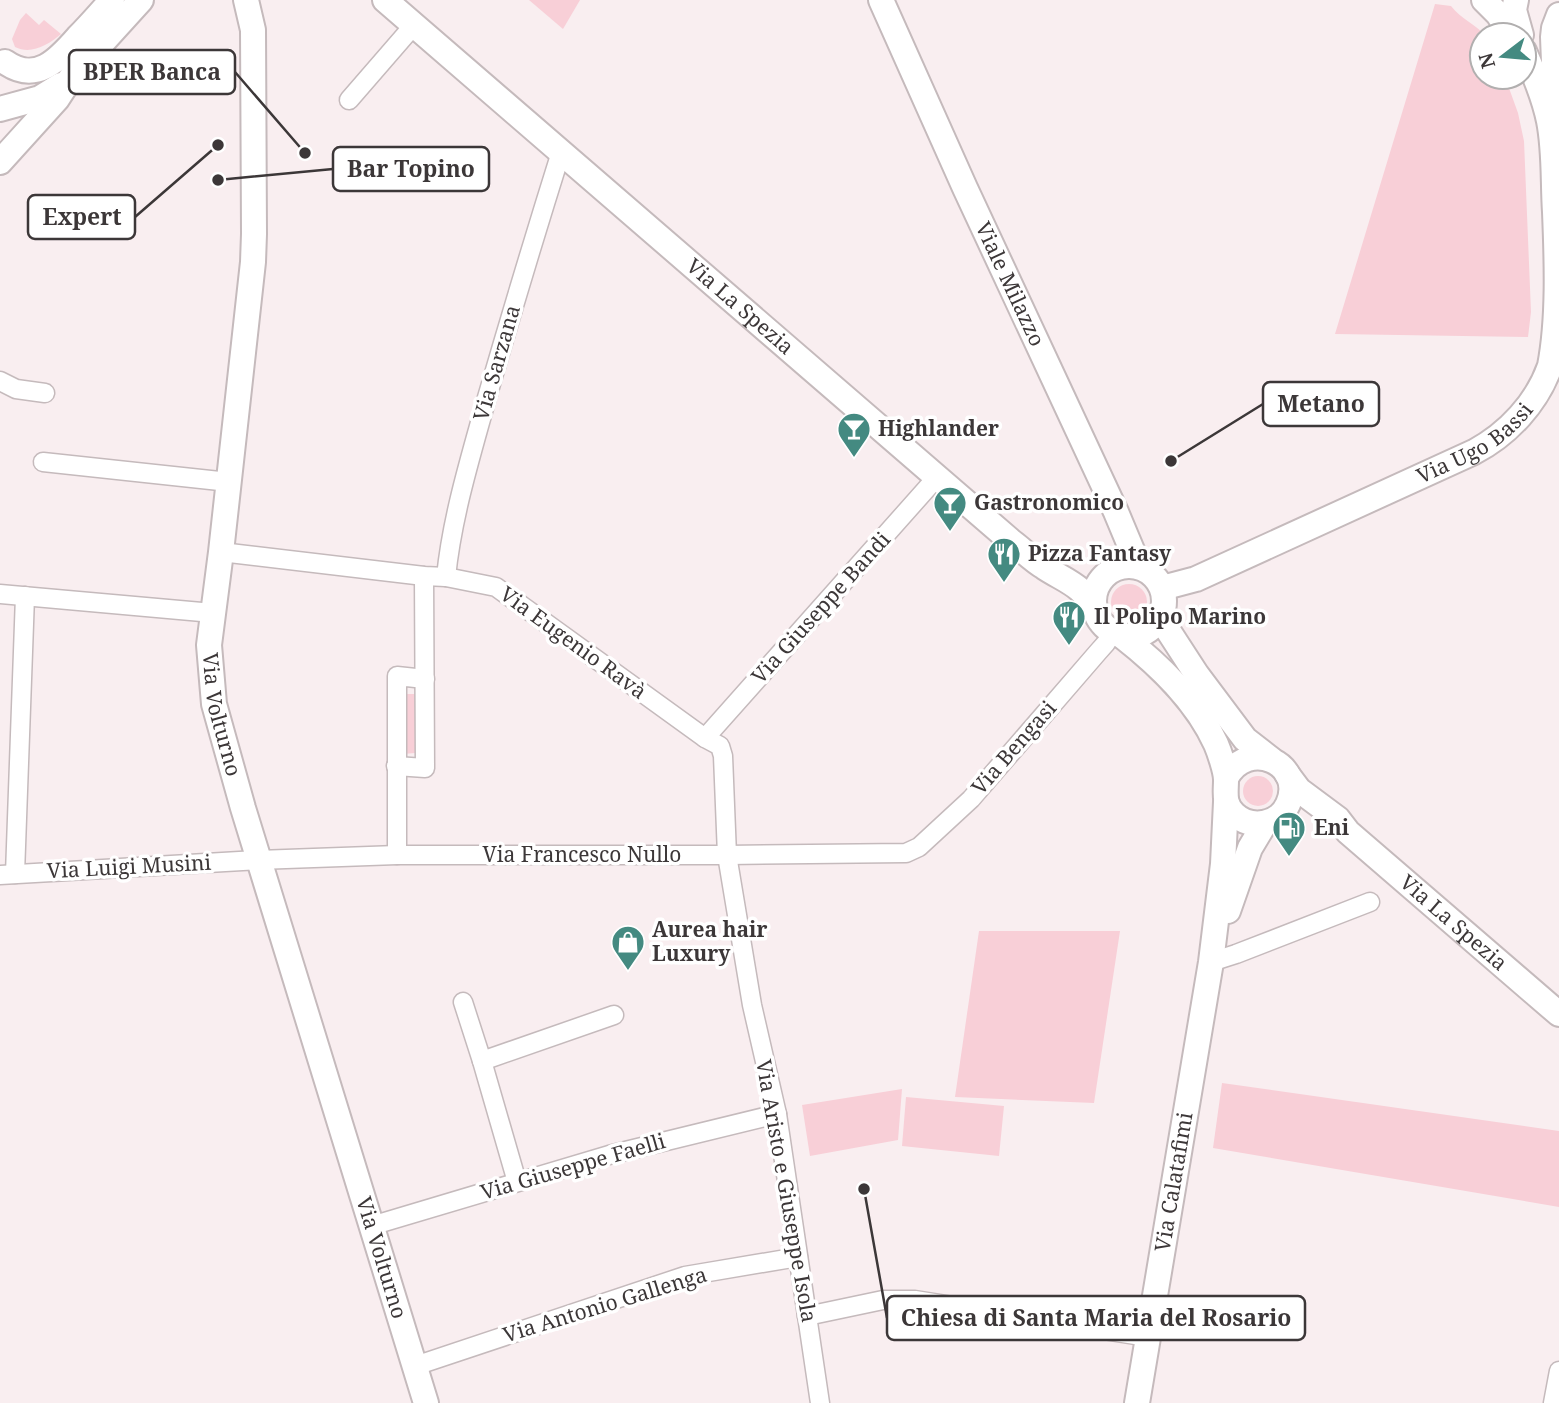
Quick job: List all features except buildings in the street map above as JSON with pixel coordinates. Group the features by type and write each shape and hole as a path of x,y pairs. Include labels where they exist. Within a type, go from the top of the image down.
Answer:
{"street":[{"path":"2,59 20,69 37,70 47,66 64,54 112,0"},
{"path":"0,108 45,96 63,84 141,0"},
{"name":"Via Volturno","path":"246,0 253,30 254,234 251,287 209,645 214,704 258,860 426,1403"},
{"name":"Via La Spezia","path":"385,0 1037,562 1077,586 1088,598 1098,619 1143,652 1201,716 1217,745 1226,790 1236,816 1250,823 1300,815 1348,832"},
{"name":"Viale Milazzo","path":"881,0 1139,567"},
{"path":"1484,0 1494,3 1513,0 1517,21"},
{"path":"1484,0 1503,21"},
{"path":"1552,144 1556,123 1553,37 1559,15"},
{"path":"349,100 414,25"},
{"path":"0,108 11,90 11,75 2,59"},
{"path":"0,162 54,102 72,76"},
{"name":"Via Ugo Bassi","path":"1162,588 1196,579 1474,452 1498,437 1525,411 1549,369 1556,343 1559,303 1552,144 1549,121 1538,85"},
{"name":"Via Sarzana","path":"446,577 451,539 471,457 526,263 561,152"},
{"path":"0,381 16,389 45,393"},
{"path":"43,462 229,482"},
{"name":"Via Giuseppe Bandi","path":"705,738 937,477"},
{"name":"Via Eugenio Ravà","path":"221,552 446,577 496,587 705,738 720,746 723,756 727,855"},
{"path":"1095,611 1095,589 1100,580 1117,567 1139,567 1157,578 1164,598 1160,618 1144,634 1133,637 1117,634"},
{"path":"396,766 425,768 424,576"},
{"path":"0,594 213,613"},
{"path":"7,875 19,733 25,596"},
{"name":"Via La Spezia","path":"1160,618 1197,675 1245,739 1280,767 1300,790 1335,816 1348,832 1559,1014"},
{"name":"Via Bengasi","path":"906,853 919,847 971,799 1106,643 1117,634"},
{"path":"397,855 397,676 425,678"},
{"path":"0,733 19,733"},
{"path":"1226,790 1230,771 1242,761 1258,757 1280,767 1291,788 1289,801 1282,813 1268,822"},
{"name":"Via Calatafimi","path":"1137,1403 1211,962 1223,864 1226,790"},
{"name":"Via Calatafimi","path":"1211,962 1250,848 1268,822"},
{"name":"Via Francesco Nullo","path":"258,860 397,855 906,853"},
{"name":"Via Aristo e Giuseppe Isola","path":"727,855 752,1005 777,1114 820,1403"},
{"name":"Via Luigi Musini","path":"7,875 258,860"},
{"path":"1211,962 1370,902"},
{"path":"463,1002 517,1182"},
{"path":"482,1060 614,1015"},
{"name":"Via Giuseppe Faelli","path":"371,1226 609,1155 777,1114"},
{"name":"Via Antonio Gallenga","path":"415,1366 685,1276 798,1257"},
{"path":"807,1316 883,1300 915,1300 1148,1338"},
{"path":"1553,1403 1559,1371"}],"shaded area":[{"path":"529,0 580,0 563,29"},
{"path":"1435,4 1451,6 1468,21 1468,91 1510,91 1518,113 1524,141 1531,312 1528,337 1335,334"},
{"path":"26,13 39,25 44,20 61,34 39,48 27,50 15,47 12,39"},
{"path":"1129,584 1142,589 1147,602 1142,615 1129,620 1116,615 1111,602 1116,589"},
{"path":"402,694 416,694 415,753 403,754"},
{"path":"1258,776 1264,777 1272,785 1272,797 1264,805 1258,806 1252,805 1244,797 1243,791 1244,785 1252,777"},
{"path":"979,931 1120,931 1094,1103 955,1097"},
{"path":"1222,1083 1559,1131 1559,1207 1213,1148"},
{"path":"902,1089 898,1140 810,1156 802,1105"},
{"path":"906,1097 1004,1106 999,1156 902,1146"}],"place":[{"name":"Expert","path":"218,145"},
{"name":"BPER Banca","path":"305,153"},
{"name":"Bar Topino","path":"218,180"},
{"name":"Highlander","path":"854,459"},
{"name":"Metano","path":"1171,461"},
{"name":"Gastronomico","path":"950,533"},
{"name":"Pizza Fantasy","path":"1004,584"},
{"name":"Il Polipo Marino","path":"1069,647"},
{"name":"Eni","path":"1289,858"},
{"name":"Aurea hair Luxury","path":"628,972"},
{"name":"Chiesa di Santa Maria del Rosario","path":"864,1189"}]}
